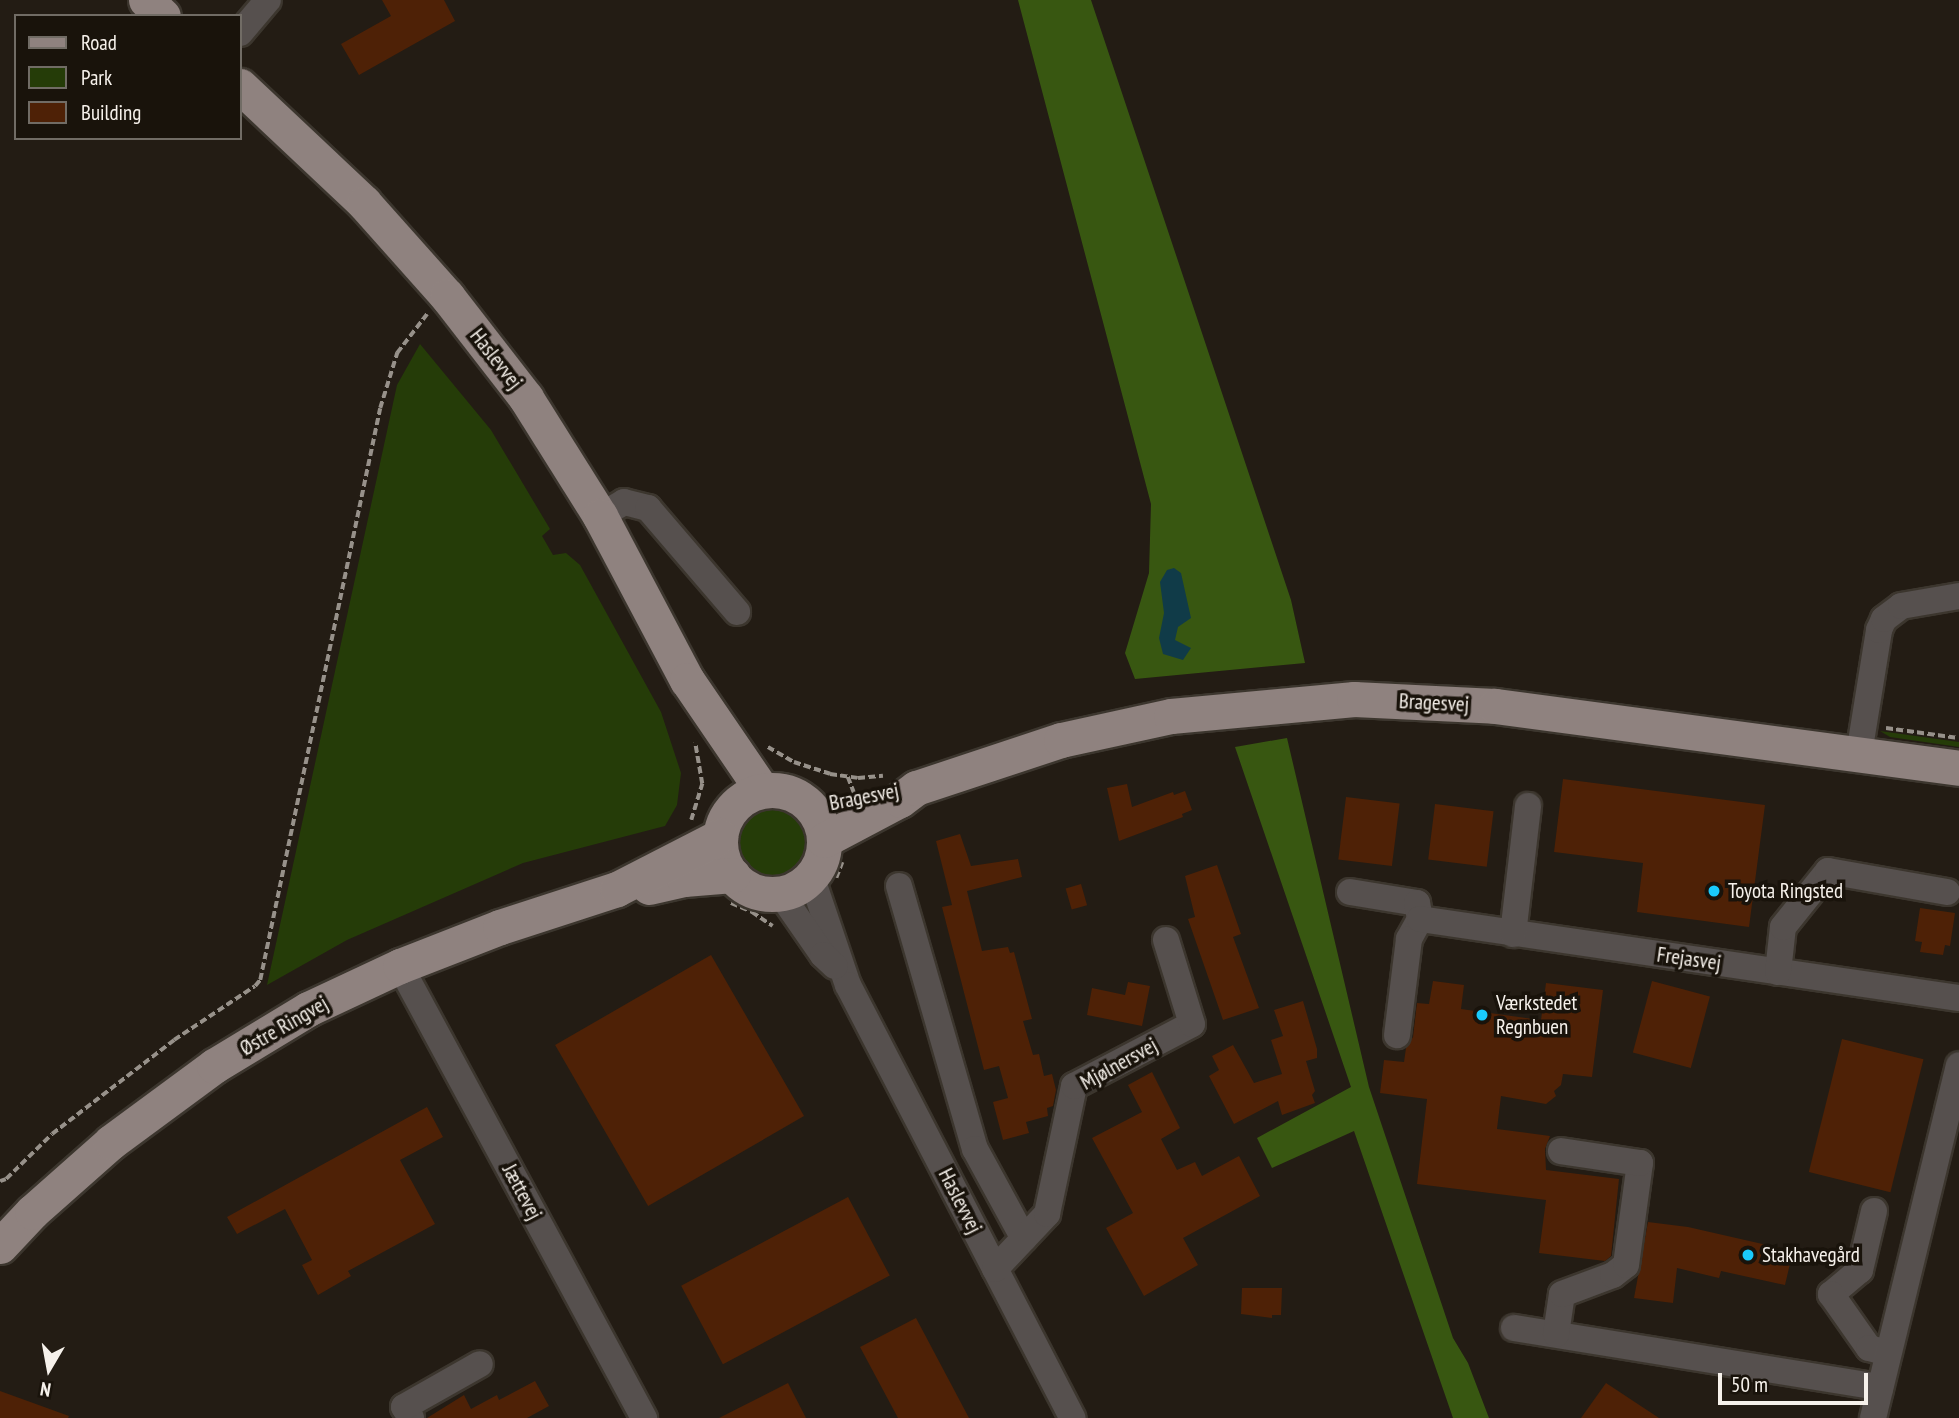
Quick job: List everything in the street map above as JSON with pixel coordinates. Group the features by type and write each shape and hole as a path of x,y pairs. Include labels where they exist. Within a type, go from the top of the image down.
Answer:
{"main road":[{"path":"146,0 161,14"},
{"name":"Haslevvej","path":"242,88 364,203 447,296 526,398 600,516 687,680 739,811"},
{"name":"Bragesvej","path":"836,846 916,788 1061,740 1171,716 1354,699 1495,706 1959,768"},
{"name":"Bragesvej","path":"811,807 895,788 916,788"},
{"path":"780,790 797,796 811,807 836,846 821,859 823,879 780,893 752,889 733,875 725,864 739,811 780,790"},
{"name":"Østre Ringvej","path":"617,889 739,811"},
{"name":"Østre Ringvej","path":"0,1246 32,1212 111,1142 214,1066 308,1009 400,966 500,927 617,889 733,875"}],"street":[{"path":"242,31 268,0"},
{"path":"600,516 624,502 648,508 737,612"},
{"path":"1859,754 1879,630 1884,619 1901,606 1959,596"},
{"path":"1513,934 1528,806"},
{"path":"1778,972 1783,927 1828,870 1947,892"},
{"name":"Haslevvej","path":"823,879 848,985"},
{"path":"899,886 975,1149 1024,1239"},
{"path":"1350,892 1417,903 1420,919 1409,939 1397,1035"},
{"name":"Haslevvej","path":"780,893 848,985 1072,1418"},
{"name":"Frejasvej","path":"1420,919 1959,998"},
{"name":"Mjølnersvej","path":"995,1269 1047,1214 1074,1086 1192,1024 1166,940"},
{"name":"Jættevej","path":"400,966 644,1418"},
{"path":"1872,1418 1959,1069"},
{"path":"1556,1334 1562,1294 1614,1275 1626,1265 1640,1163 1561,1152"},
{"path":"1874,1212 1860,1270 1831,1294 1869,1348 1888,1353"},
{"path":"1514,1328 1880,1387"},
{"path":"411,1418 404,1407 480,1364"}],"path":[{"path":"0,1181 96,1099 260,980 380,408 397,353 421,320 447,296"},
{"path":"823,879 836,846"}],"green space":[{"path":"1018,0 1091,0 1291,600 1305,663 1135,679 1125,653 1149,573 1151,504"},
{"path":"420,344 491,430 550,529 542,536 553,555 566,553 580,565 661,712 681,773 677,805 665,826 523,863 347,940 267,985 397,385"},
{"path":"1880,731 1959,742 1959,747 1890,737"},
{"path":"1287,738 1369,1087 1453,1338 1468,1363 1489,1418 1453,1418 1354,1131 1272,1168 1257,1138 1351,1087 1235,747"},
{"path":"771,804 792,810 802,820 808,841 802,862 792,872 771,878 750,872 740,862 734,841 740,820 750,810"}],"water":[{"path":"1174,568 1181,573 1191,618 1178,627 1175,640 1191,648 1183,660 1163,654 1159,638 1164,613 1160,582 1167,570"}],"building":[{"path":"382,0 444,0 455,21 359,75 341,44 391,16"},
{"path":"1563,779 1765,805 1749,927 1637,912 1643,863 1554,852"},
{"path":"1127,784 1132,807 1173,792 1174,795 1185,791 1192,810 1182,814 1183,817 1119,841 1107,788"},
{"path":"1346,797 1400,804 1392,866 1338,860"},
{"path":"1435,804 1494,811 1487,867 1428,860"},
{"path":"960,834 971,866 1018,859 1022,877 967,891 982,951 1008,947 1010,953 1014,952 1032,1019 1023,1021 1033,1055 1039,1054 1044,1076 1052,1074 1056,1090 1053,1106 1047,1108 1048,1116 1026,1122 1029,1133 1003,1140 993,1102 1008,1098 999,1066 984,1070 942,907 952,905 936,841"},
{"path":"1217,865 1241,934 1233,937 1259,1008 1223,1020 1188,919 1195,917 1185,876"},
{"path":"1081,884 1087,905 1072,910 1066,888"},
{"path":"1920,908 1955,913 1950,946 1945,945 1943,955 1920,952 1922,942 1915,941"},
{"path":"711,955 804,1116 648,1206 555,1045"},
{"path":"1433,981 1464,985 1461,1009 1541,1020 1546,983 1603,990 1592,1077 1563,1074 1561,1085 1554,1091 1556,1096 1546,1104 1501,1096 1497,1129 1550,1136 1545,1149 1546,1170 1619,1179 1611,1256 1605,1261 1539,1253 1546,1200 1417,1184 1427,1099 1380,1093 1384,1060 1404,1062 1406,1048 1413,1037 1417,1003 1429,1004"},
{"path":"1652,981 1710,997 1691,1068 1633,1052"},
{"path":"1128,982 1150,986 1142,1026 1087,1015 1092,988 1125,995"},
{"path":"1303,1001 1317,1049 1317,1058 1306,1061 1315,1091 1312,1095 1315,1103 1282,1115 1278,1101 1234,1124 1209,1076 1219,1070 1212,1056 1233,1045 1254,1083 1282,1074 1271,1040 1283,1036 1274,1010"},
{"path":"1842,1039 1924,1059 1890,1192 1809,1172"},
{"path":"1152,1072 1180,1128 1161,1139 1177,1170 1195,1162 1202,1176 1239,1156 1260,1196 1183,1238 1198,1265 1144,1296 1106,1228 1133,1213 1092,1138 1142,1112 1128,1085"},
{"path":"427,1107 443,1137 400,1160 435,1224 348,1271 351,1276 318,1295 302,1265 312,1260 285,1209 237,1234 227,1217"},
{"path":"848,1197 890,1276 723,1364 681,1286"},
{"path":"1648,1222 1688,1227 1793,1251 1785,1285 1721,1271 1719,1278 1677,1268 1673,1303 1634,1298"},
{"path":"1242,1288 1282,1288 1281,1315 1272,1315 1272,1318 1241,1314"},
{"path":"916,1318 969,1418 898,1418 860,1347"},
{"path":"535,1381 549,1406 527,1418 427,1418 464,1395 471,1409 497,1395 499,1400"},
{"path":"788,1383 806,1418 719,1418"},
{"path":"1606,1383 1659,1418 1581,1418"},
{"path":"0,1391 69,1416 0,1418"}],"place":[{"name":"Toyota Ringsted","path":"1714,891"},
{"name":"Værkstedet Regnbuen","path":"1482,1015"},
{"name":"Stakhavegård","path":"1748,1255"}]}
